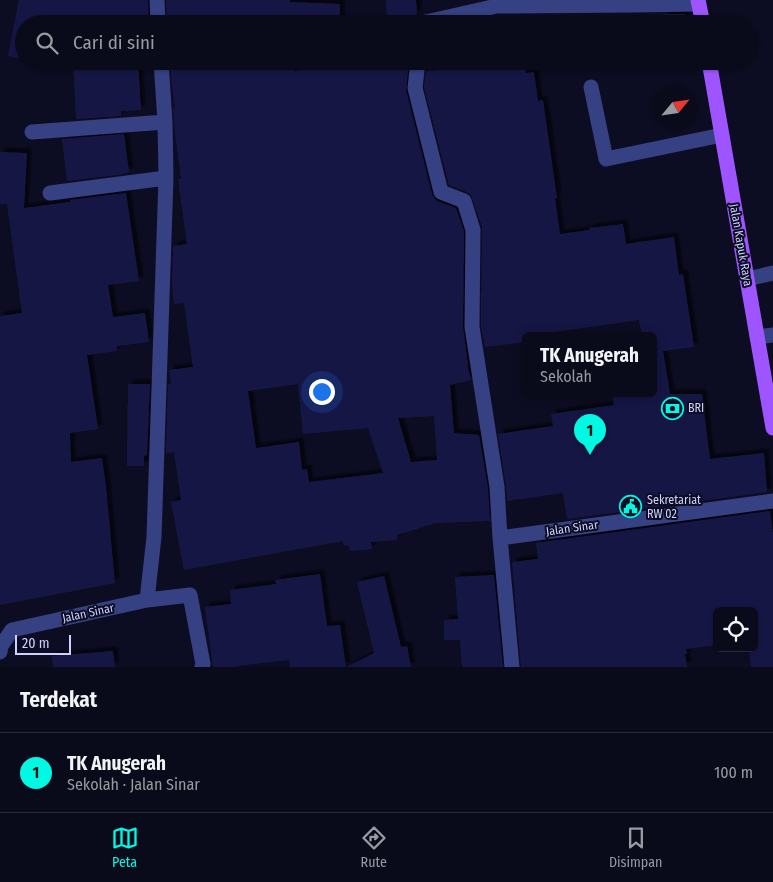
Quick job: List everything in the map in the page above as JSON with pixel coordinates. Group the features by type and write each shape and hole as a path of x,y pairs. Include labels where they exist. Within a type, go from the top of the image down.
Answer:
{"main road":[{"path":"699,2 701,15"},
{"name":"Jalan Kapuk Raya","path":"711,70 773,428"}],"street":[{"path":"156,0 157,15"},
{"path":"458,15 498,6 634,6 699,2"},
{"path":"147,600 154,537 166,178 162,70"},
{"path":"417,70 415,88 441,192 464,201 472,230 472,327 497,487 512,667"},
{"path":"591,87 606,159 722,135"},
{"path":"32,132 165,122"},
{"path":"50,193 166,178"},
{"path":"747,279 773,273"},
{"path":"757,337 773,335"},
{"name":"Jalan Sinar","path":"500,538 773,501"},
{"name":"Jalan Sinar","path":"0,652 1,646 12,630 147,600 190,595 202,667"}],"building":[{"path":"19,0 148,0 149,15 16,15"},
{"path":"166,0 290,0 290,2 340,4 340,15 167,15"},
{"path":"386,0 416,0 417,14 387,15"},
{"path":"663,14 685,15 663,15"},
{"path":"15,20 15,57 8,56"},
{"path":"73,70 139,70 141,110 121,111 121,116 76,119"},
{"path":"171,70 408,70 406,90 432,194 437,201 456,208 464,231 463,327 467,365 471,380 450,385 454,433 479,435 488,488 490,521 436,523 397,535 397,540 371,542 372,549 350,551 348,545 344,546 343,541 184,570 171,502 181,500 174,452 166,453 168,384 171,384 169,370 193,367 184,303 174,304 172,286 173,246 187,244 178,179 181,179 175,133 173,108 175,107","holes":["298,384 303,434 368,428 383,473 309,482 307,469 302,470 299,442 256,448 248,391","434,416 437,460 411,462 398,418"]},
{"path":"526,70 526,73 534,72 538,101 543,100 557,198 555,198 560,234 623,224 626,244 674,237 679,275 683,274 694,347 663,351 670,394 702,394 710,459 764,453 767,492 567,519 563,493 507,501 498,434 553,426 551,414 614,405 613,397 657,397 657,332 641,332 639,320 554,332 522,332 522,342 485,347 481,326 482,227 471,195 449,185 424,87 426,71"},
{"path":"124,134 129,172 67,181 62,139"},
{"path":"0,152 27,153 24,208 126,193 139,281 108,285 113,317 145,313 149,342 117,346 117,351 87,355 98,429 70,433 71,462 102,458 115,583 0,605 0,316 22,313 7,204 0,204"},
{"path":"128,384 150,384 147,455 144,456 144,466 127,466"},
{"path":"770,511 773,535 773,667 751,667 749,652 758,652 758,607 713,607 713,646 686,649 687,667 521,667 512,562 538,559 536,543"},
{"path":"320,574 327,626 340,625 346,667 290,667 289,660 238,667 213,667 205,607 231,604 230,590 276,584 275,580"},
{"path":"494,575 503,667 462,667 460,640 444,640 444,620 458,619 455,577"},
{"path":"384,576 401,647 407,646 411,667 347,667 374,653 357,582"},
{"path":"113,651 115,667 53,667 52,656"}],"place":[{"name":"BRI","path":"672,408"},
{"name":"TK Anugerah","path":"590,455"},
{"name":"Sekretariat RW 02","path":"631,507"}]}
